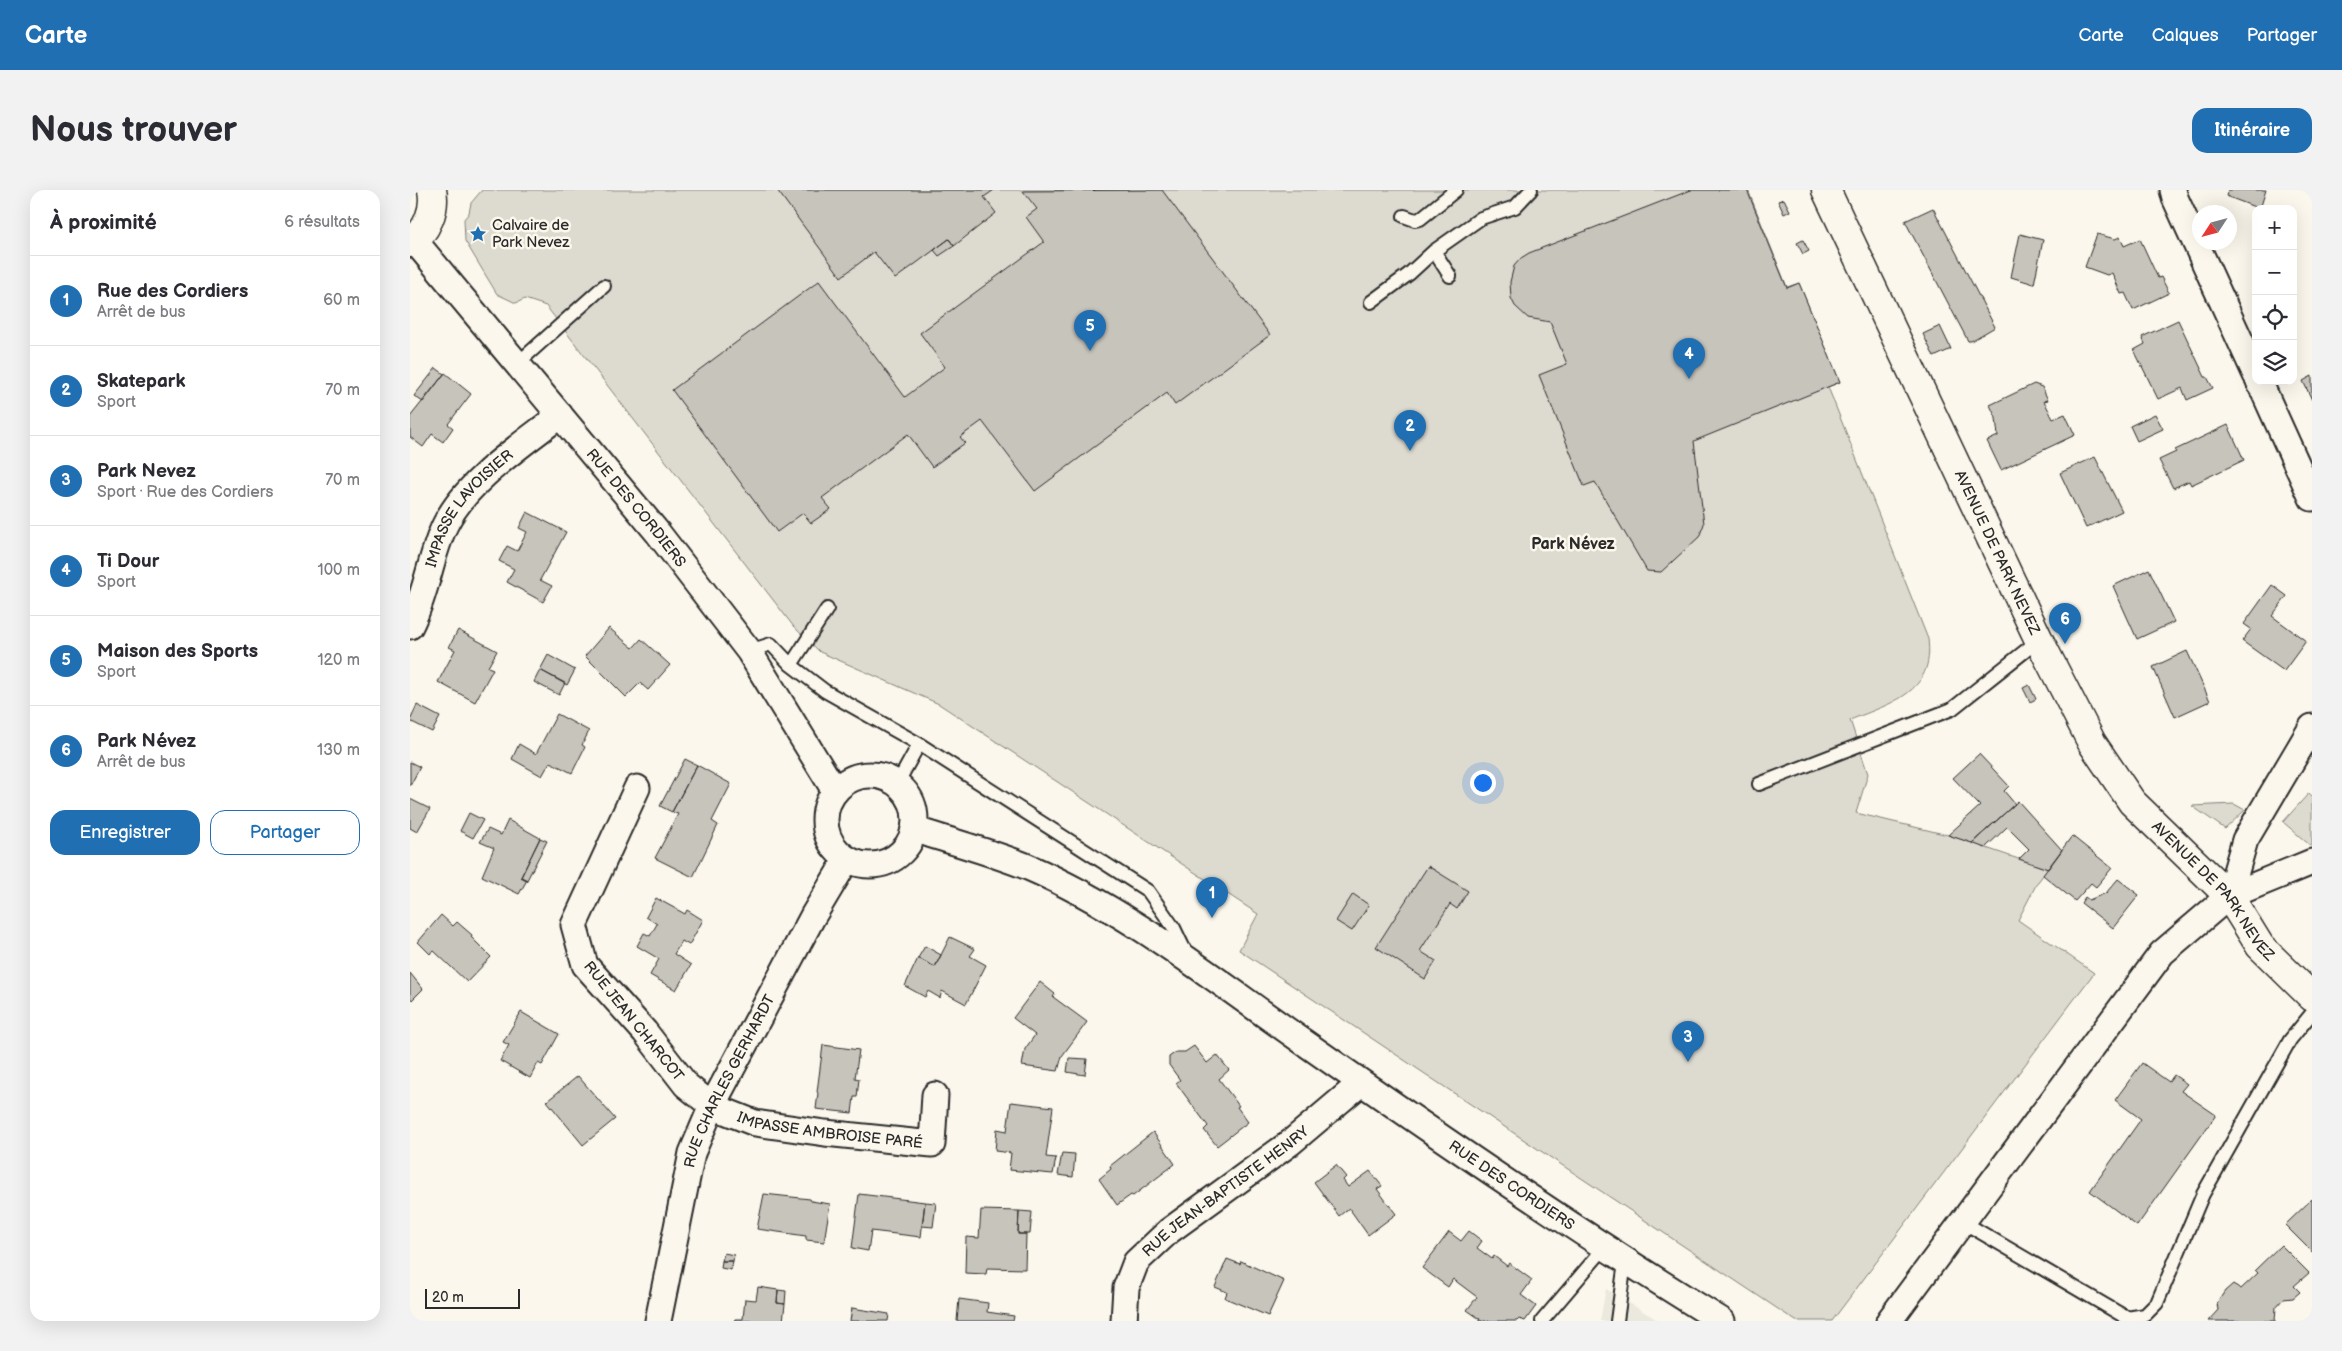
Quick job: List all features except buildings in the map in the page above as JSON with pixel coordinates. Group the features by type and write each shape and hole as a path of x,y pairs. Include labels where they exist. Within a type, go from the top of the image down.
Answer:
{"street":[{"path":"412,241 429,220 432,208 432,190"},
{"name":"AVENUE DE PARK NEVEZ","path":"1826,190 2039,640 2092,742 2132,802 2229,896 2260,946 2312,997"},
{"path":"2173,190 2252,366"},
{"name":"RUE DES CORDIERS","path":"412,241 518,363 658,533 749,652 835,791"},
{"path":"2260,385 2312,498"},
{"name":"IMPASSE LAVOISIER","path":"410,626 418,610 445,525 475,482 560,416"},
{"path":"2229,896 2245,840 2312,727"},
{"path":"872,775 897,784 912,804 915,817 914,829 909,843 900,854 888,862 874,866 860,864 847,859 829,840 826,828 825,815 835,791 846,782 858,777 872,775"},
{"name":"RUE JEAN CHARCOT","path":"637,788 574,925 585,964 645,1032 686,1084 712,1106"},
{"name":"RUE DES CORDIERS","path":"914,829 1027,867 1087,896 1190,962 1361,1082 1625,1262 1722,1321"},
{"name":"RUE CHARLES GERHARDT","path":"658,1321 692,1153 712,1106 813,916 847,859"},
{"path":"1889,1321 2162,953 2229,896 2312,862"},
{"name":"RUE JEAN-BAPTISTE HENRY","path":"1124,1321 1126,1288 1136,1262 1169,1231 1290,1143 1361,1082"},
{"name":"IMPASSE AMBROISE PARÉ","path":"712,1106 755,1123 826,1133 932,1144 935,1096"}],"lane":[{"path":"1404,216 1415,220 1420,219 1456,190"},
{"path":"1371,302 1409,274 1434,251 1481,218 1515,207 1531,190"},
{"path":"1434,251 1450,276"},
{"path":"518,363 604,286"},
{"path":"791,665 827,609"},
{"path":"1759,784 1952,709 2039,640"},
{"path":"749,652 771,644 791,665 825,691 919,744 1148,891 1174,928 1190,962"},
{"path":"897,784 919,744"},
{"path":"1963,1222 2128,1318 2145,1315 2157,1303 2202,1194 2290,1040 2312,1013"},
{"path":"1542,1321 1605,1247"},
{"path":"1617,1321 1625,1262"}],"shaded area":[{"path":"482,190 1748,190 1787,287 1799,283 1840,382 1828,387 1928,639 1928,657 1925,672 1917,684 1895,701 1850,720 1868,774 1856,813 1948,835 2048,869 2037,883 2018,920 2094,973 1832,1321 1796,1321 1239,950 1258,914 939,704 820,652 794,627 546,306 525,299 516,303 497,294 465,241 464,219 469,213 471,203"},
{"path":"2309,793 2312,796 2312,847 2283,822"},
{"path":"2234,804 2245,810 2225,829 2192,806"},
{"path":"1606,1289 1659,1321 1600,1321"}],"place":[{"name":"Calvaire de Park Nevez","path":"478,234"},
{"name":"Maison des Sports","path":"1090,351"},
{"name":"Ti Dour","path":"1689,379"},
{"name":"Skatepark","path":"1410,451"},
{"name":"Park Névez","path":"2065,644"},
{"name":"Rue des Cordiers","path":"1212,918"},
{"name":"Park Nevez","path":"1688,1062"}],"district":[{"name":"Park Névez","path":"1573,543"}]}
